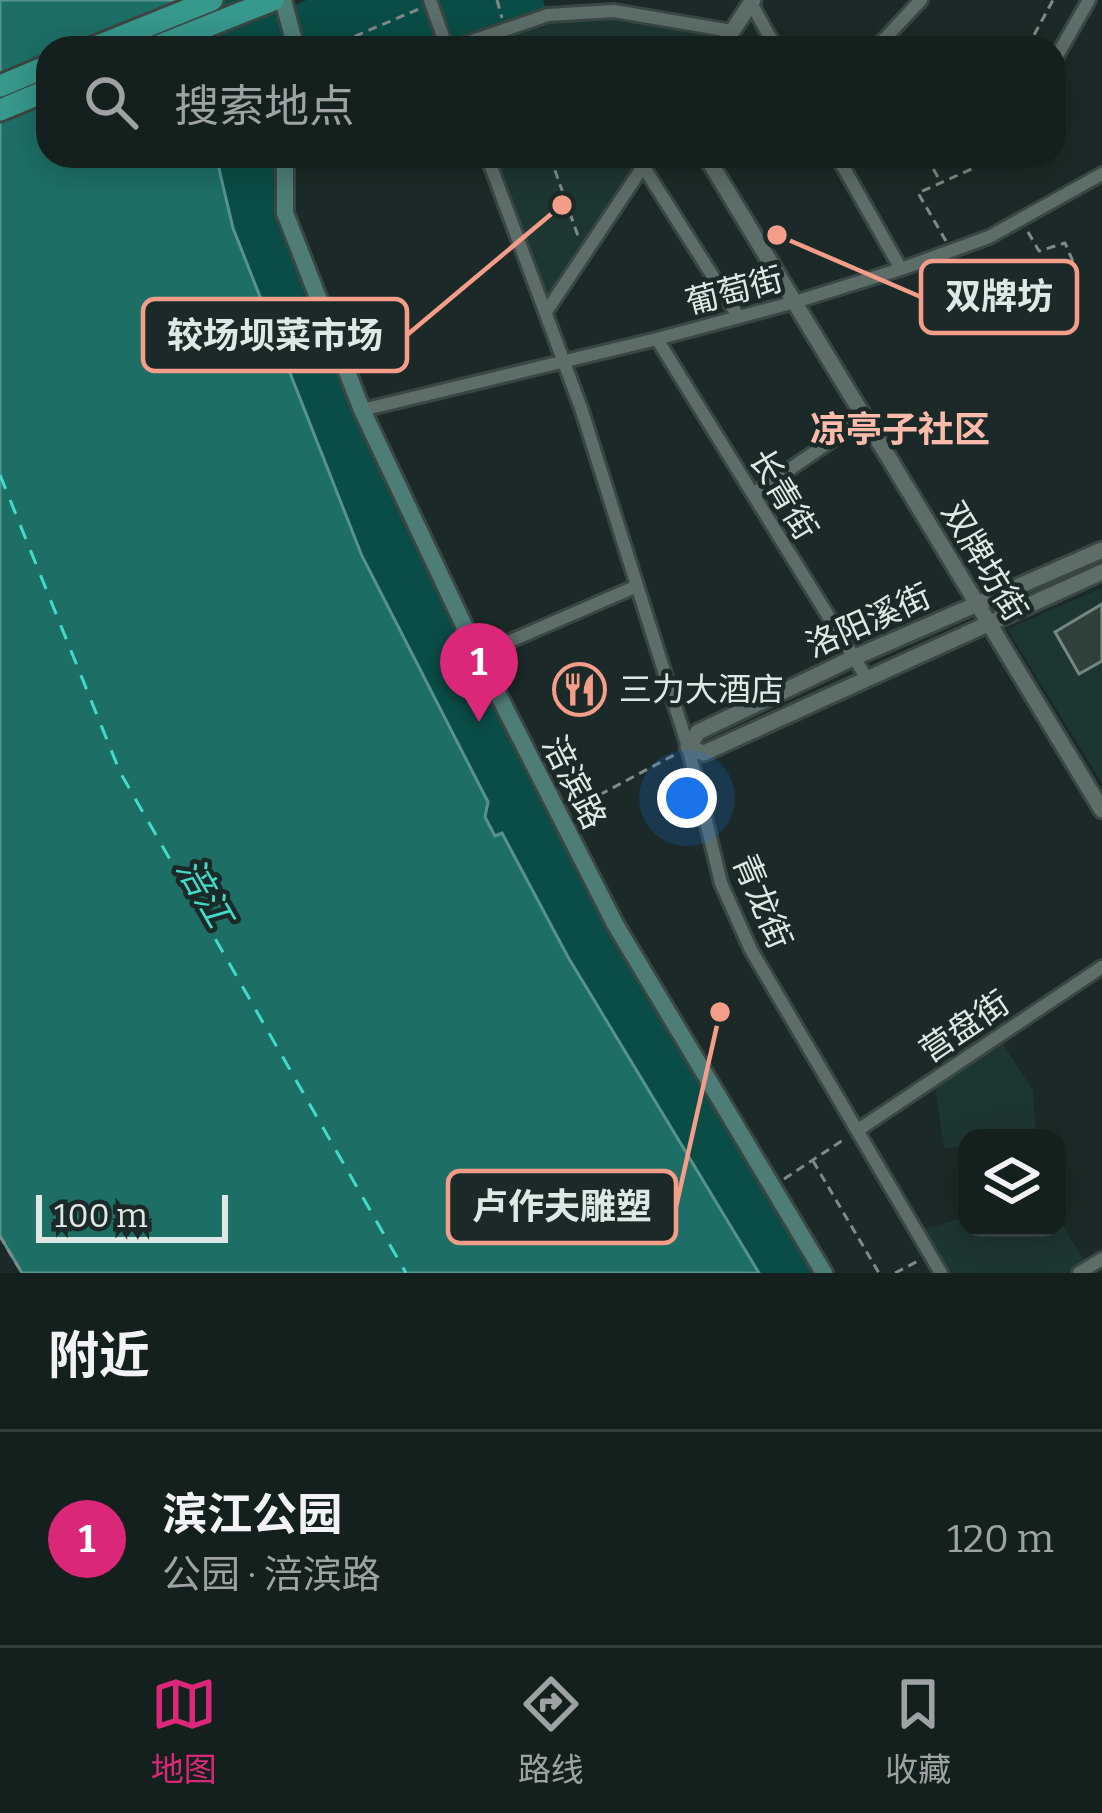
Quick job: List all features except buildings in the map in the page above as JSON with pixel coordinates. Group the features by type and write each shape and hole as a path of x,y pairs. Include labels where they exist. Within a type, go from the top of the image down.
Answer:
{"highway":[{"path":"123,36 212,0"},
{"path":"183,36 273,0"},
{"path":"0,86 36,71"},
{"path":"0,110 36,95"}],"main road":[{"path":"283,0 293,36"},
{"name":"涪滨路","path":"285,168 285,213 362,410 478,655 615,924 824,1273"}],"street":[{"path":"887,36 921,0"},
{"path":"1066,40 1089,0"},
{"path":"430,2 445,36"},
{"path":"728,36 752,2 770,36"},
{"path":"481,36 548,15 614,10 731,32"},
{"name":"青龙街","path":"492,168 564,358 637,586 688,748 721,883 752,950 941,1273"},
{"path":"546,311 642,168"},
{"path":"651,168 738,316"},
{"name":"双牌坊街","path":"713,168 1102,811"},
{"path":"844,168 901,268"},
{"name":"葡萄街","path":"362,410 795,302 952,252 1100,180"},
{"name":"长青街","path":"657,339 866,677"},
{"path":"753,494 866,418"},
{"name":"洛阳溪街","path":"1102,550 853,658 698,732 688,748 704,753 1102,572"},
{"path":"478,655 637,586"},
{"name":"营盘街","path":"858,1130 1102,967"},
{"path":"1079,1273 1102,1259"}],"path":[{"path":"497,0 504,27"},
{"path":"1034,36 1053,0"},
{"path":"354,36 430,2"},
{"path":"554,168 585,254"},
{"path":"933,168 940,181"},
{"path":"952,252 918,193 971,168"},
{"path":"1021,220 1039,251 1065,243 1077,271"},
{"path":"559,817 688,748"},
{"path":"772,1186 858,1130"},
{"path":"813,1161 879,1273"},
{"path":"0,1237 22,1273"},
{"path":"895,1273 930,1254"}],"shaded area":[{"path":"180,0 283,0 287,8 307,0 543,0 548,15 487,36 188,36"},
{"path":"614,11 731,31 728,36 482,36 504,27"},
{"path":"219,168 284,168 283,183 362,410 558,817 824,1273 759,1273 568,957 501,834 496,837 485,816 488,802 362,556 233,228"},
{"path":"492,168 642,168 546,312"},
{"path":"1102,588 1102,783 1007,629"},
{"path":"1003,1044 1033,1090 1035,1129 958,1129 958,1147 944,1148 935,1086"},
{"path":"958,1219 958,1237 1066,1237 1066,1231 1085,1262 1068,1273 948,1273 923,1229"}],"water":[{"name":"涪江","path":"0,0 180,0 188,36 36,36 36,168 219,168 233,228 362,556 488,802 485,817 495,836 502,833 568,957 759,1273 22,1273 0,1236"}],"ferry route":[{"path":"0,475 120,772 406,1273"}],"place":[{"name":"较场坝菜市场","path":"562,205"},
{"name":"双牌坊","path":"777,235"},
{"name":"三力大酒店","path":"580,689"},
{"name":"滨江公园","path":"479,722"},
{"name":"卢作夫雕塑","path":"720,1012"}],"district":[{"name":"凉亭子社区","path":"900,429"}]}
